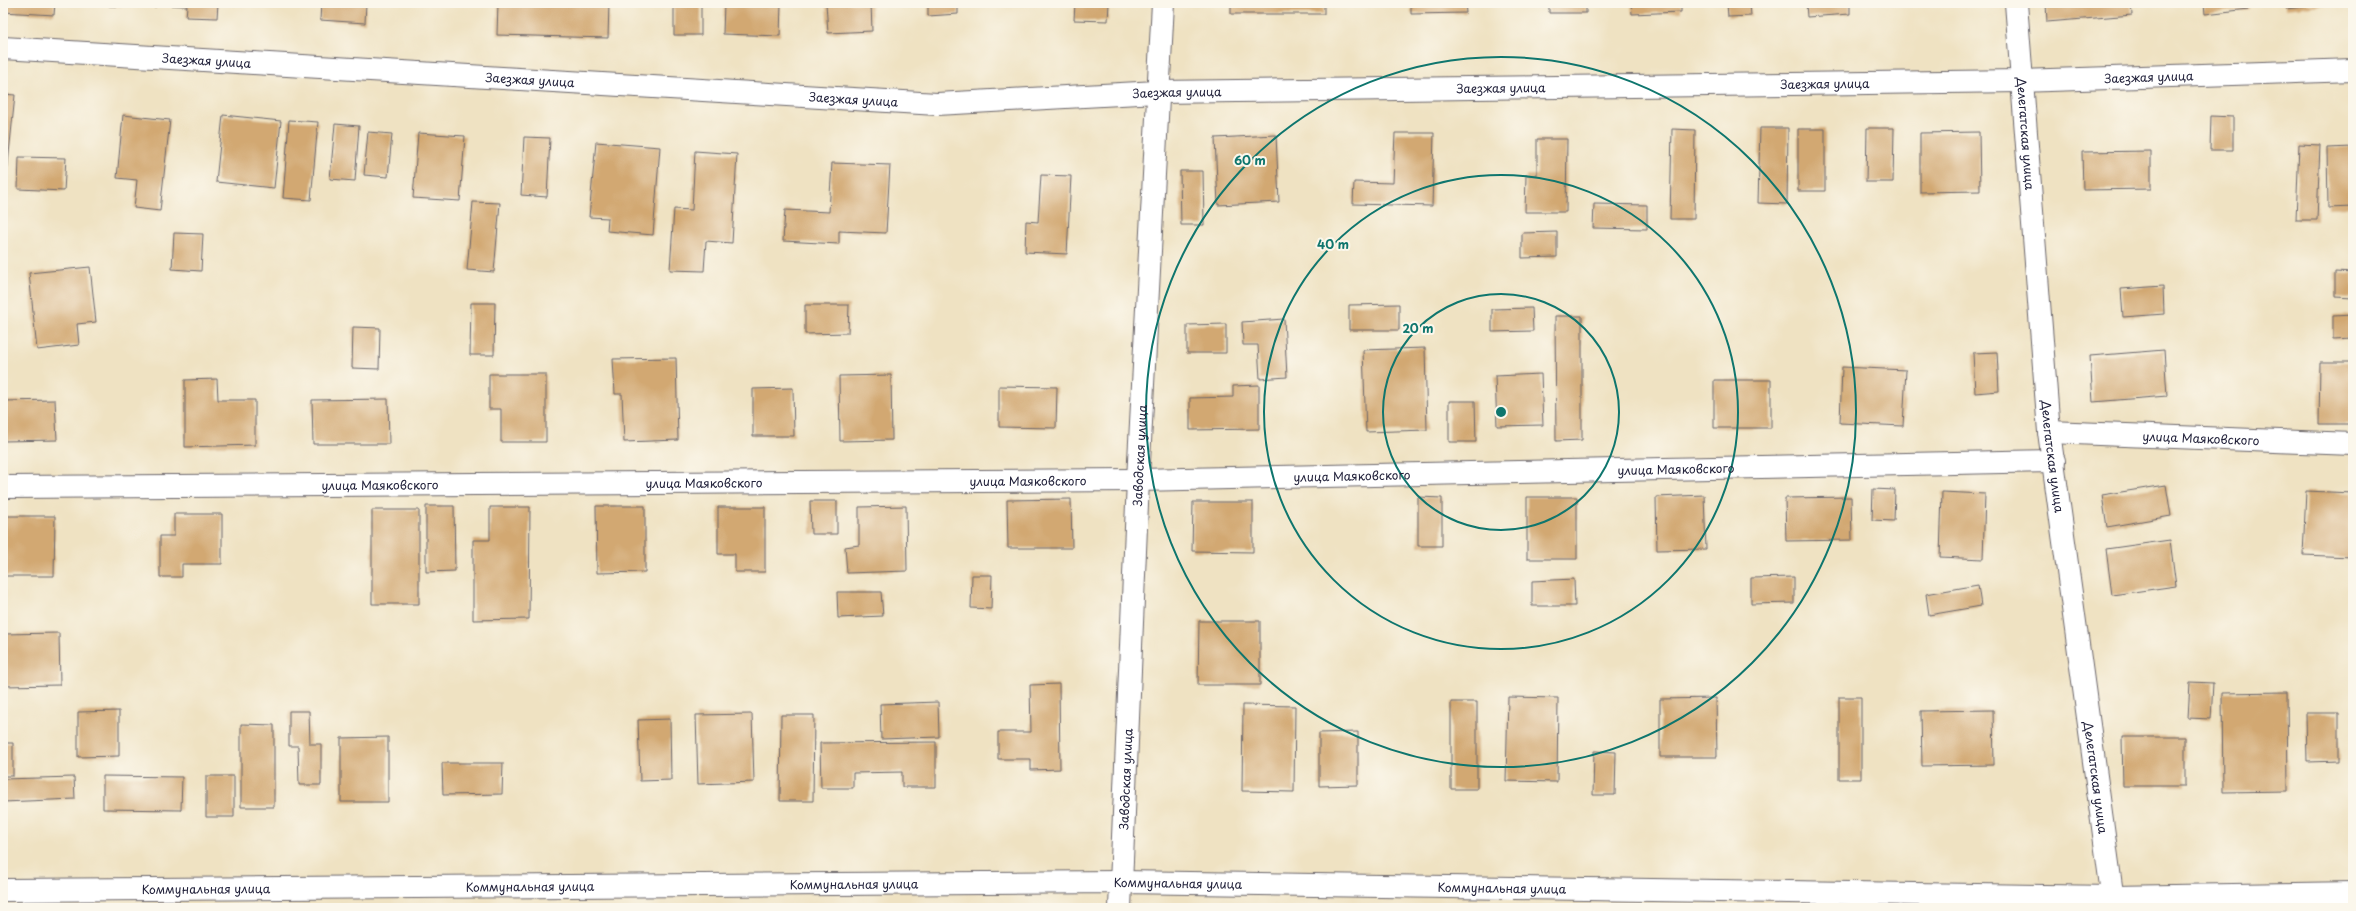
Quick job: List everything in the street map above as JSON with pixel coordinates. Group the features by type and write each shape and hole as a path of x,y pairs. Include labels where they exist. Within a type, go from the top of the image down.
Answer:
{"street":[{"name":"Заводская улица","path":"1120,908 1138,480 1157,92 1163,3"},
{"name":"Делегатская улица","path":"2016,3 2049,432 2113,902"},
{"name":"Заезжая улица","path":"3,48 938,104 1157,92 2021,81 2353,70"},
{"name":"улица Маяковского","path":"2049,432 2353,444"},
{"name":"улица Маяковского","path":"3,487 1138,480 2054,461"},
{"name":"Коммунальная улица","path":"3,890 1120,882 2113,902 2353,893"}],"building":[{"path":"3,3 55,3 54,15 3,12"},
{"path":"109,3 156,3 156,7 109,6"},
{"path":"163,3 218,3 217,18 186,17 187,6 163,5"},
{"path":"321,3 366,3 365,23 320,20"},
{"path":"498,3 609,3 608,38 497,35"},
{"path":"674,3 701,3 701,35 674,35"},
{"path":"724,3 781,3 780,36 723,34"},
{"path":"826,3 871,3 872,31 828,33"},
{"path":"928,3 958,3 958,14 928,16"},
{"path":"1075,3 1109,3 1108,21 1074,20"},
{"path":"1231,3 1324,3 1324,14 1231,14"},
{"path":"1411,3 1465,3 1466,13 1411,14"},
{"path":"1549,3 1586,3 1586,13 1549,13"},
{"path":"1631,3 1681,3 1681,12 1632,14"},
{"path":"1727,3 1750,3 1751,16 1728,17"},
{"path":"1806,3 1850,3 1850,14 1807,17"},
{"path":"2046,3 2131,3 2132,15 2047,22"},
{"path":"2204,3 2249,3 2249,9 2205,14"},
{"path":"2286,3 2329,3 2329,4 2286,9"},
{"path":"3,94 15,95 5,193 3,193"},
{"path":"123,115 170,120 160,211 134,208 137,180 117,178"},
{"path":"223,115 281,121 274,188 216,182"},
{"path":"2211,116 2233,117 2233,150 2210,150"},
{"path":"289,120 318,122 311,200 283,198"},
{"path":"335,124 359,126 355,181 330,179"},
{"path":"1760,128 1788,128 1787,204 1758,203"},
{"path":"1867,128 1894,128 1893,182 1866,182"},
{"path":"1672,129 1695,130 1694,219 1670,219"},
{"path":"1798,129 1825,129 1825,191 1798,191"},
{"path":"368,132 392,134 388,177 364,175"},
{"path":"1979,132 1980,191 1920,192 1920,133"},
{"path":"418,133 465,136 460,201 413,198"},
{"path":"1395,133 1434,133 1432,206 1353,204 1354,182 1393,183"},
{"path":"1276,135 1279,202 1218,205 1215,138"},
{"path":"524,137 550,138 547,197 521,195"},
{"path":"1537,139 1567,139 1566,212 1525,212 1526,175 1537,175"},
{"path":"596,142 660,147 653,235 607,231 608,218 589,217"},
{"path":"2299,144 2320,145 2317,220 2296,220"},
{"path":"2353,147 2353,207 2328,208 2327,148"},
{"path":"695,151 737,154 732,243 706,241 704,271 670,270 674,209 692,210"},
{"path":"2151,151 2151,189 2083,190 2082,152"},
{"path":"19,157 66,158 64,191 18,189"},
{"path":"832,163 890,165 886,233 839,231 839,244 783,241 785,210 829,212"},
{"path":"1180,171 1203,171 1204,225 1181,225"},
{"path":"1041,175 1071,176 1067,254 1025,252 1026,221 1038,222"},
{"path":"473,202 500,203 494,272 467,270"},
{"path":"1594,204 1647,205 1647,229 1593,228"},
{"path":"1557,232 1557,257 1522,258 1522,233"},
{"path":"174,233 203,234 201,271 172,269"},
{"path":"90,267 96,322 77,324 79,345 37,350 29,273"},
{"path":"2335,272 2353,273 2353,298 2335,297"},
{"path":"2163,286 2164,314 2123,317 2121,289"},
{"path":"471,303 495,303 494,355 470,355"},
{"path":"1399,304 1399,330 1349,330 1349,305"},
{"path":"805,305 849,305 848,333 805,334"},
{"path":"1532,308 1533,331 1492,332 1492,309"},
{"path":"2353,315 2353,338 2333,339 2333,316"},
{"path":"1555,316 1582,316 1582,440 1556,441"},
{"path":"1284,319 1287,377 1260,379 1258,345 1243,345 1242,322"},
{"path":"1226,324 1226,353 1187,353 1187,325"},
{"path":"353,327 380,328 379,369 352,368"},
{"path":"1425,348 1427,430 1366,432 1363,350"},
{"path":"2164,350 2167,396 2093,402 2090,356"},
{"path":"1997,352 1999,391 1975,393 1973,353"},
{"path":"676,358 678,440 624,442 622,394 615,394 613,359"},
{"path":"2320,362 2353,362 2353,424 2319,424"},
{"path":"1842,367 1906,370 1903,426 1840,423"},
{"path":"489,374 546,374 546,442 501,442 501,409 489,409"},
{"path":"1541,374 1543,425 1497,426 1495,376"},
{"path":"891,375 892,440 840,441 839,376"},
{"path":"217,379 218,400 255,400 255,445 185,447 185,380"},
{"path":"1714,380 1771,380 1771,428 1714,428"},
{"path":"1259,385 1259,429 1190,430 1190,398 1233,397 1233,386"},
{"path":"999,386 1057,387 1056,428 999,427"},
{"path":"793,388 794,436 753,436 753,389"},
{"path":"388,399 389,444 313,444 312,400"},
{"path":"55,400 57,440 3,441 3,401"},
{"path":"1449,401 1475,401 1476,442 1449,442"},
{"path":"2166,485 2171,516 2107,527 2102,495"},
{"path":"1873,489 1895,490 1894,521 1872,520"},
{"path":"2306,491 2353,493 2351,557 2303,555"},
{"path":"1942,492 1985,494 1983,559 1940,557"},
{"path":"1704,495 1706,549 1657,550 1656,497"},
{"path":"1418,497 1442,498 1442,546 1418,546"},
{"path":"1527,497 1577,497 1577,559 1527,559"},
{"path":"1851,497 1852,540 1786,541 1785,498"},
{"path":"1071,499 1072,548 1008,548 1007,500"},
{"path":"810,501 837,501 837,534 811,534"},
{"path":"1193,502 1253,502 1253,552 1192,551"},
{"path":"426,506 454,506 455,571 426,572"},
{"path":"596,506 645,506 645,572 597,573"},
{"path":"906,506 907,571 847,573 845,547 859,545 859,507"},
{"path":"490,507 530,507 529,619 473,620 473,540 490,540"},
{"path":"718,507 765,507 765,572 735,572 735,554 718,554"},
{"path":"372,510 419,510 419,604 372,604"},
{"path":"174,514 222,514 222,564 182,564 182,577 160,577 160,536 174,536"},
{"path":"3,516 55,516 54,576 3,576"},
{"path":"2170,540 2176,586 2112,595 2106,549"},
{"path":"972,575 992,575 991,609 971,608"},
{"path":"1794,577 1794,603 1751,604 1751,578"},
{"path":"1574,579 1575,606 1532,606 1532,581"},
{"path":"1978,585 1981,606 1929,615 1926,594"},
{"path":"837,592 881,592 883,616 838,618"},
{"path":"1199,621 1260,621 1260,685 1198,685"},
{"path":"59,633 60,685 3,686 3,634"},
{"path":"2190,682 2213,683 2211,719 2188,718"},
{"path":"1059,684 1060,769 1031,770 1031,759 998,759 998,732 1031,732 1030,685"},
{"path":"2287,692 2288,791 2223,792 2222,693"},
{"path":"1508,697 1558,698 1557,782 1506,781"},
{"path":"1839,697 1861,697 1861,779 1839,779"},
{"path":"1716,698 1717,757 1660,757 1660,699"},
{"path":"938,702 939,737 881,739 880,704"},
{"path":"1451,702 1477,702 1477,789 1451,789"},
{"path":"1243,705 1295,706 1294,792 1242,791"},
{"path":"1993,710 1994,765 1922,766 1921,711"},
{"path":"119,711 119,756 78,757 78,712"},
{"path":"289,711 309,711 310,744 321,744 321,785 299,785 298,746 289,746"},
{"path":"2306,713 2339,713 2339,761 2307,762"},
{"path":"752,714 754,782 698,784 696,715"},
{"path":"781,715 814,715 813,801 780,801"},
{"path":"670,719 671,780 640,781 638,720"},
{"path":"241,724 274,725 274,807 241,807"},
{"path":"1358,732 1358,785 1319,786 1319,733"},
{"path":"388,737 388,802 341,802 341,738"},
{"path":"2122,737 2185,737 2185,786 2123,786"},
{"path":"936,742 936,787 902,787 902,772 853,773 853,788 821,788 820,743"},
{"path":"3,743 13,743 13,776 3,776"},
{"path":"1594,751 1616,752 1615,795 1593,795"},
{"path":"442,763 503,763 502,794 443,795"},
{"path":"103,776 182,777 181,810 103,809"},
{"path":"206,776 234,776 234,817 206,817"},
{"path":"74,777 75,799 3,802 3,779"}]}
